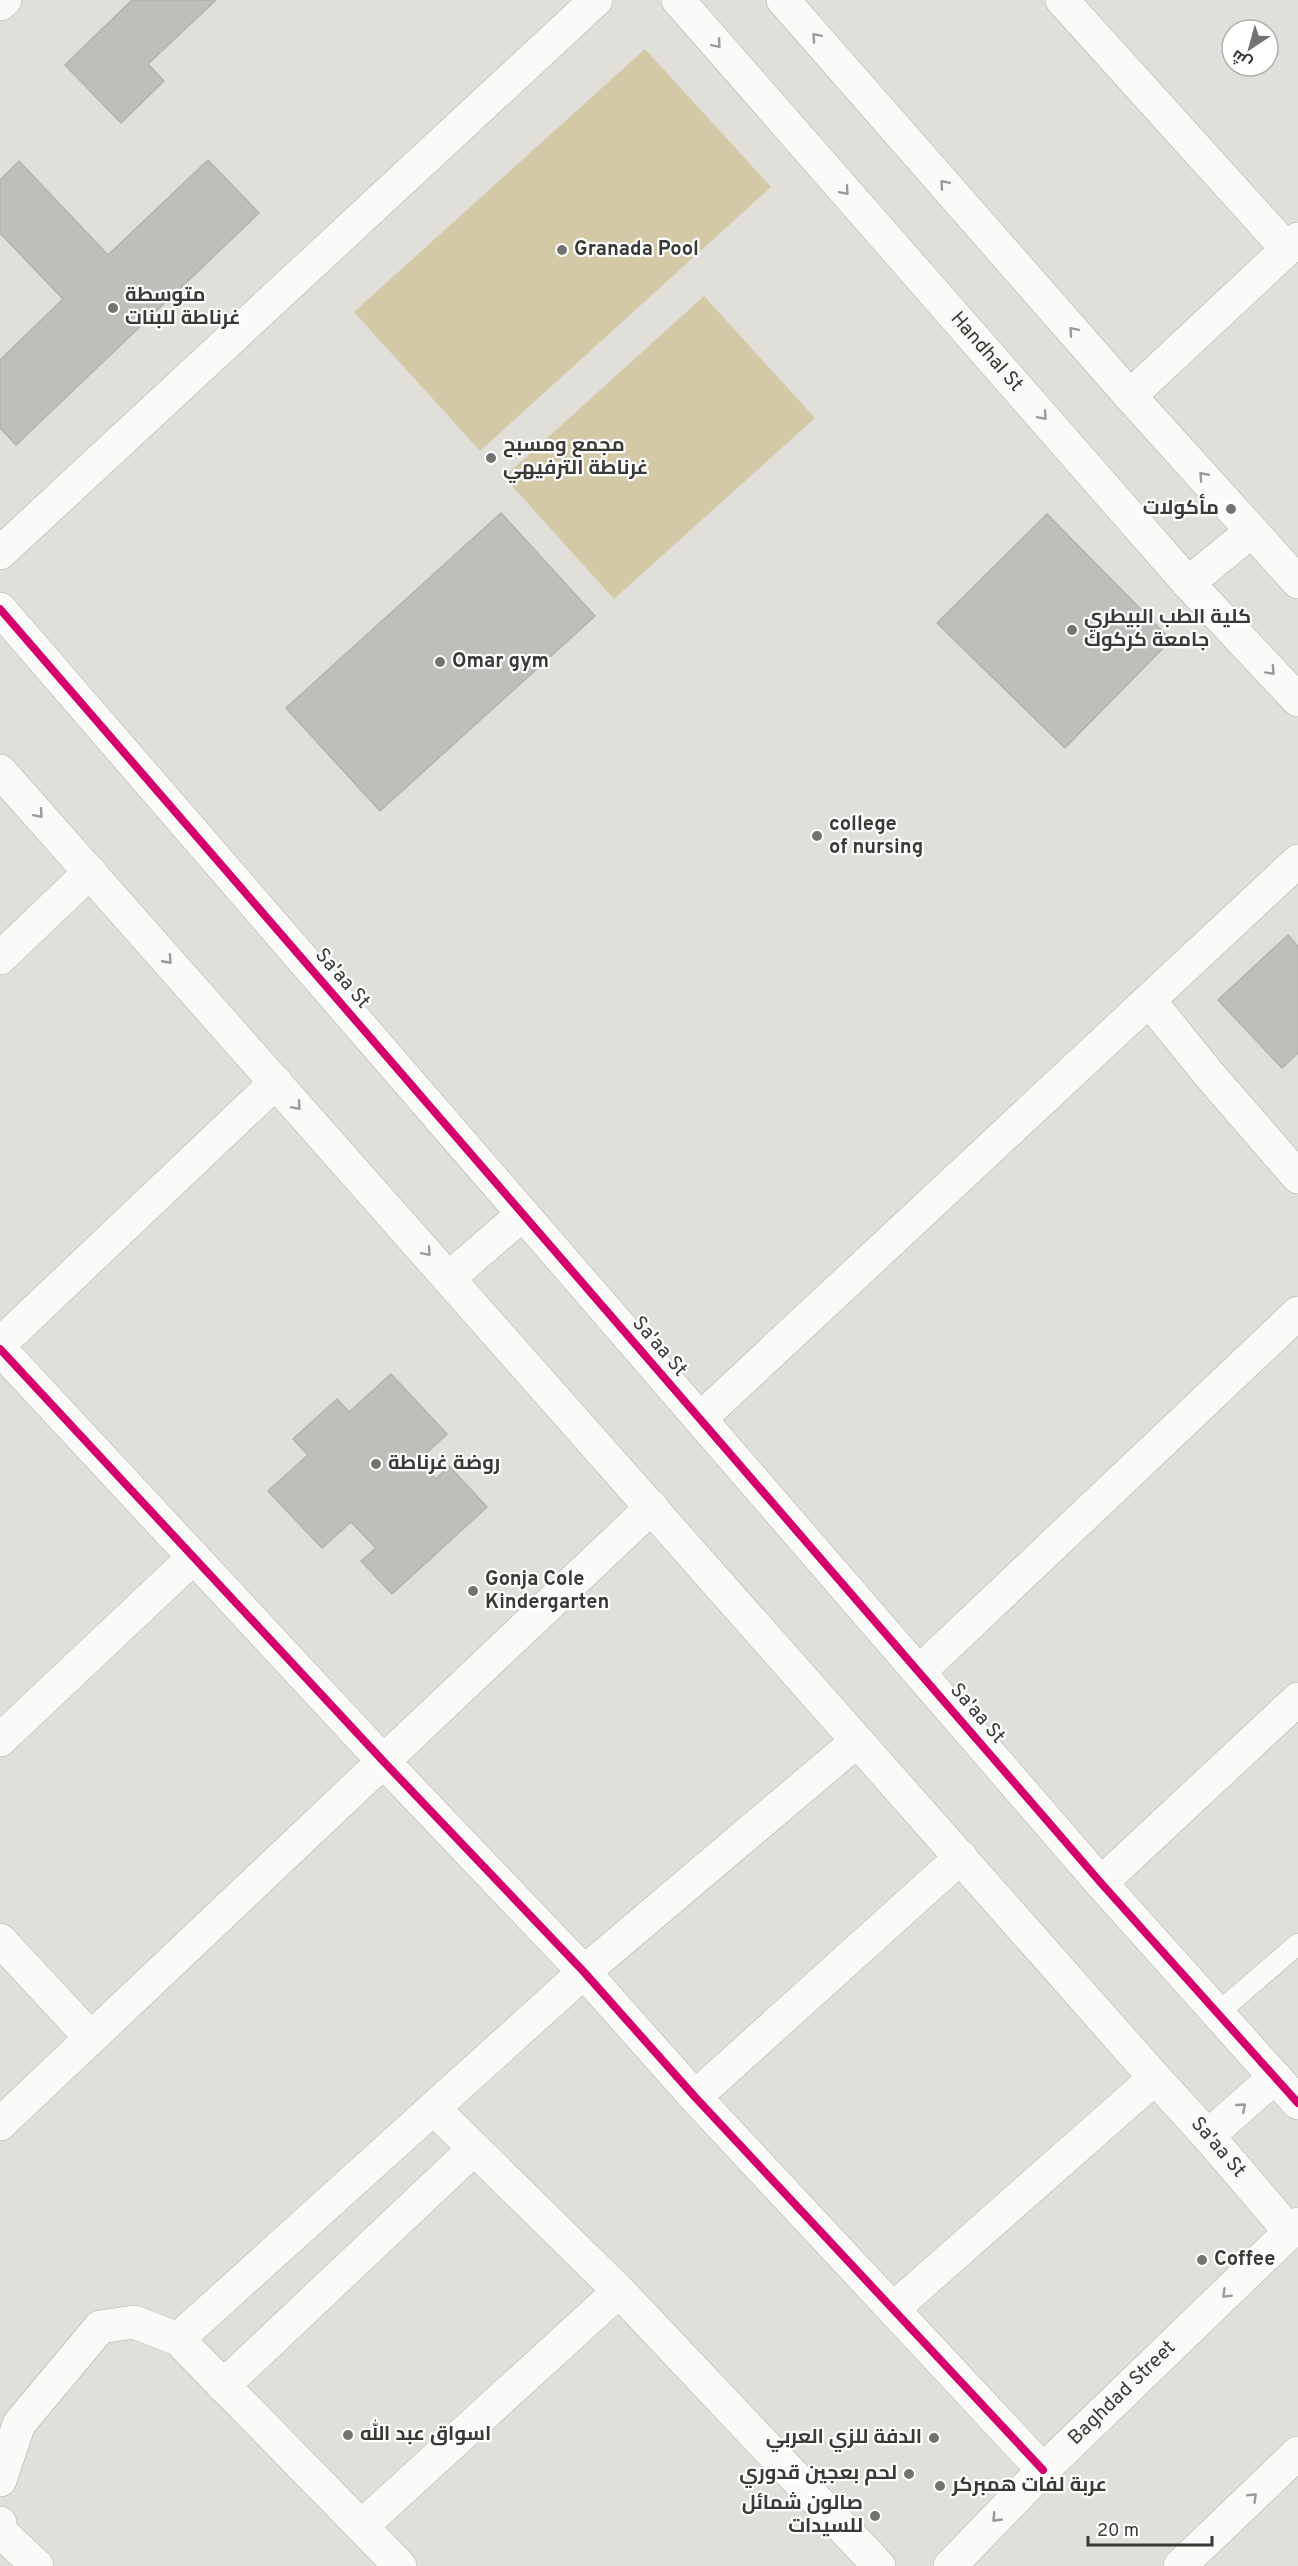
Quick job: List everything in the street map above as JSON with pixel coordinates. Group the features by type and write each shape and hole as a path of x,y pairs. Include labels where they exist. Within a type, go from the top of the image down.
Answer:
{"street":[{"path":"0,4 5,0"},
{"path":"0,553 596,0"},
{"name":"Handhal St","path":"678,0 1188,583 1298,700"},
{"path":"783,0 1130,396 1298,582"},
{"path":"1062,0 1293,244 1130,396"},
{"path":"1188,583 1252,531"},
{"name":"Sa'aa St","path":"0,609 1101,1882 1298,2103"},
{"name":"Sa'aa St","path":"0,771 1155,2078 1294,2228"},
{"path":"700,1419 1298,861"},
{"path":"0,958 90,872"},
{"path":"1149,1000 1207,1072 1298,1177"},
{"path":"276,1082 0,1346 384,1762 584,1972 695,2097 1043,2470"},
{"path":"449,1278 523,1214"},
{"path":"919,1672 1298,1313"},
{"path":"0,2124 652,1507"},
{"path":"0,1740 194,1557"},
{"path":"1101,1882 1298,1699"},
{"path":"178,2339 584,1972 857,1741"},
{"path":"695,2097 961,1857"},
{"path":"0,1940 91,2038"},
{"path":"893,2309 1155,2078"},
{"path":"1208,2136 1275,2078"},
{"path":"433,2108 619,2291 879,2566"},
{"path":"223,2386 474,2149"},
{"name":"Baghdad Street","path":"950,2566 1043,2470 1294,2228"},
{"path":"362,2526 619,2291"},
{"path":"0,2481 19,2424 100,2327 134,2322 178,2339 400,2566"},
{"path":"1180,2566 1298,2453"},
{"path":"0,2529 37,2566"}],"lane":[{"path":"1218,2013 1298,1944"}],"shaded area":[{"name":"Granada Pool","path":"645,49 771,187 480,451 354,312"},
{"path":"704,296 815,418 614,599 504,477"}],"building":[{"path":"132,0 216,0 148,64 164,81 121,123 65,65"},
{"path":"208,160 259,213 16,445 0,428 0,360 63,299 0,233 0,180 19,161 108,255"},
{"name":"Omar gym","path":"501,513 595,616 380,811 286,708"},
{"path":"1047,514 1171,640 1065,748 937,623"},
{"path":"1288,935 1298,946 1298,1053 1282,1068 1218,1000"},
{"path":"391,1374 447,1434 419,1460 436,1479 449,1466 487,1507 392,1594 361,1561 376,1548 351,1522 322,1548 268,1491 308,1455 293,1439 337,1399 349,1412"}],"cycle path":[{"path":"0,609 1101,1883 1298,2103"},
{"path":"0,1349 384,1762 584,1972 695,2097 1043,2470"}],"place":[{"name":"Granada Pool","path":"562,250"},
{"name":"متوسطة غرناطة للبنات","path":"113,308"},
{"name":"مجمع ومسبح غرناطة الترفيهي","path":"491,458"},
{"name":"مأكولات","path":"1231,509"},
{"name":"كلية الطب البيطري جامعة كركوك","path":"1072,630"},
{"name":"Omar gym","path":"440,662"},
{"name":"college of nursing","path":"817,836"},
{"name":"روضة غرناطة","path":"376,1464"},
{"name":"Gonja Cole Kindergarten","path":"473,1591"},
{"name":"Coffee","path":"1202,2260"},
{"name":"اسواق عبد الله","path":"348,2435"},
{"name":"الدفة للزي العربي","path":"934,2438"},
{"name":"لحم بعجين قدوري","path":"909,2474"},
{"name":"عربة لفات همبركر","path":"940,2486"},
{"name":"صالون شمائل للسيدات","path":"875,2516"}]}
